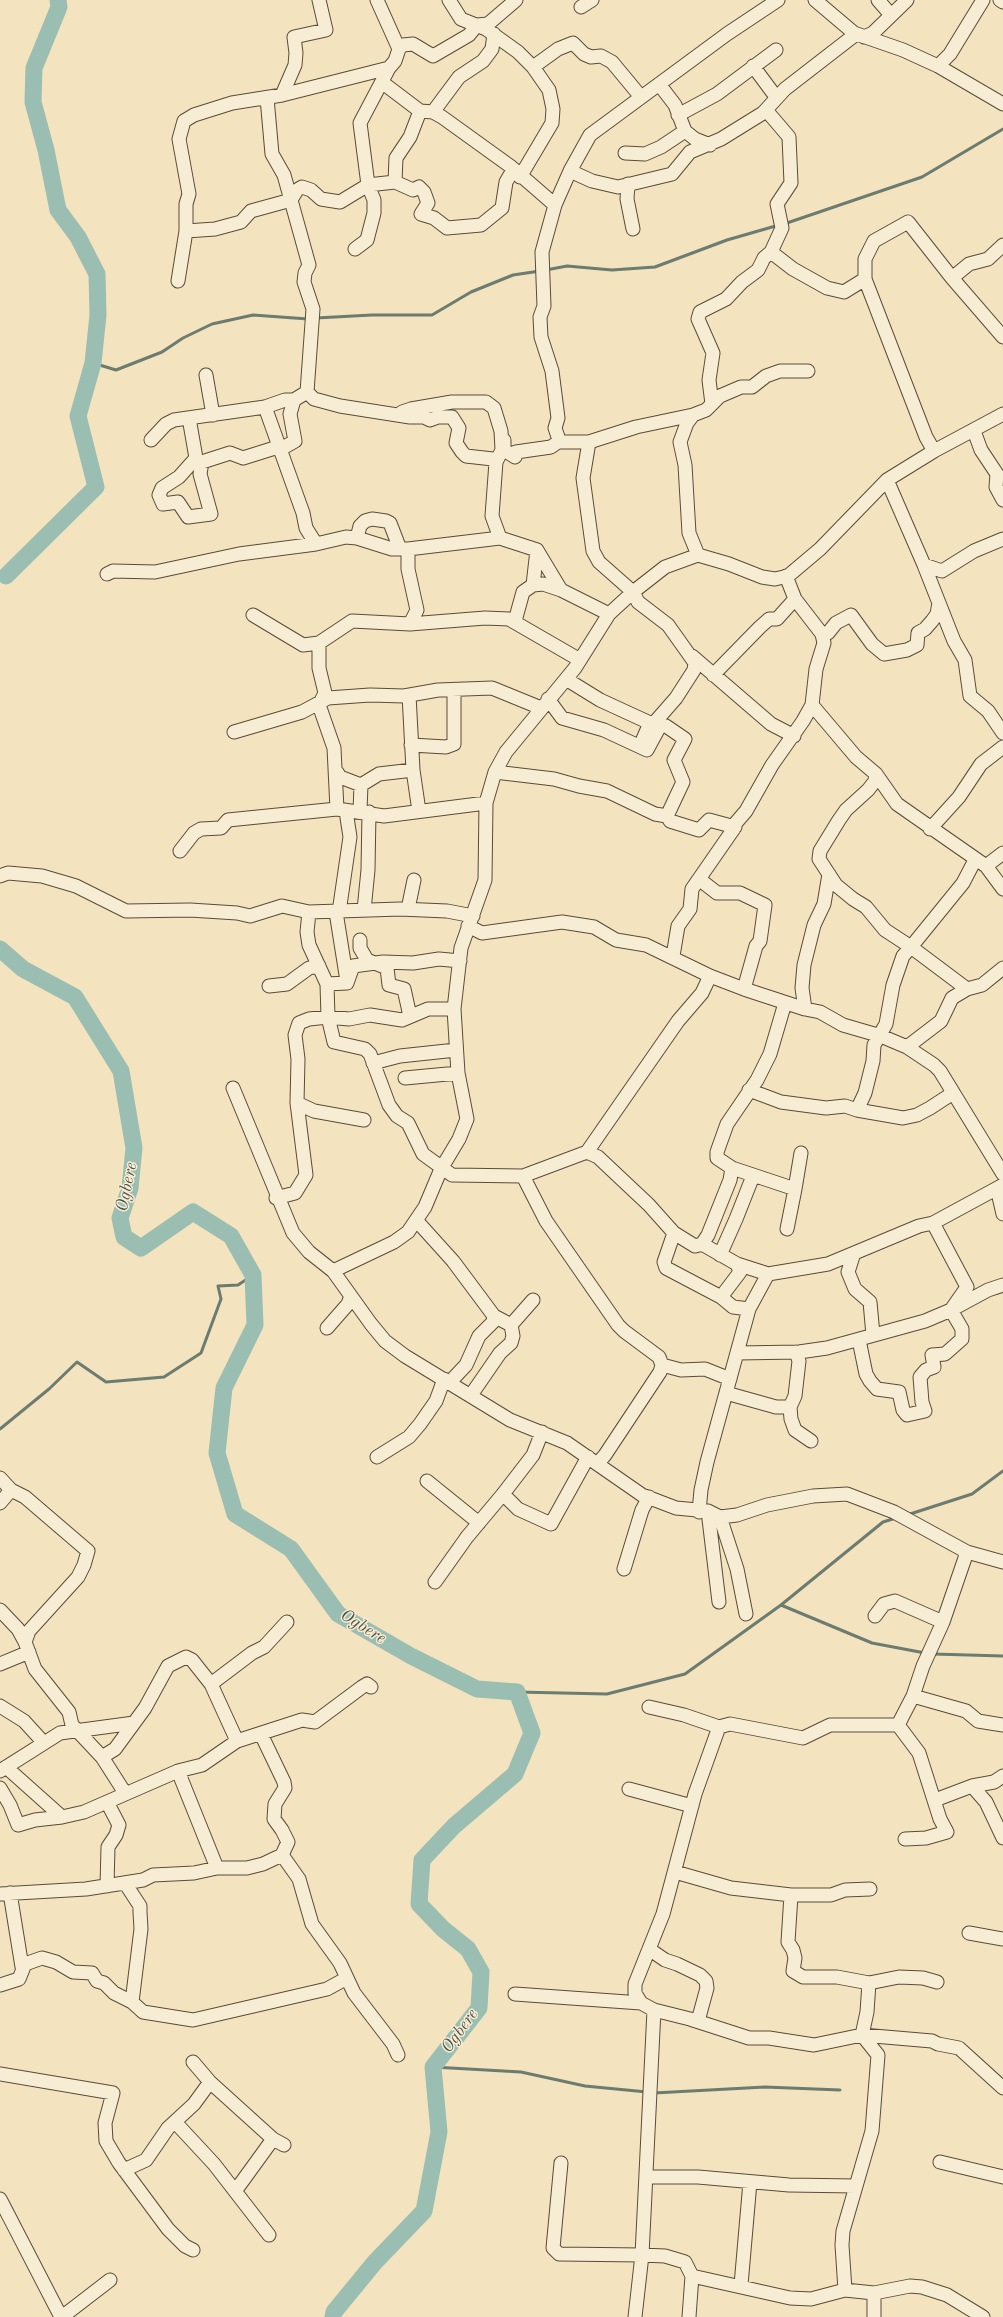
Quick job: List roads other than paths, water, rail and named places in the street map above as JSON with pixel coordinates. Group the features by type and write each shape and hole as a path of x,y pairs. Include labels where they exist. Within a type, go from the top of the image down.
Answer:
{"street":[{"path":"282,95 295,65 296,53 294,37 326,30 319,0"},
{"path":"377,0 399,49"},
{"path":"186,231 215,229 241,222 251,211 291,200 297,190 302,187 311,190 321,199 340,202 368,185 395,182 413,190 419,187 424,192 428,203 421,214 434,218 447,228 481,225 502,208 506,182 516,173 552,123 552,109 549,90 533,67 518,52 495,34 461,19 449,0"},
{"path":"355,248 367,240 371,228 374,200 368,185 360,123 383,83 389,68 395,61 399,49 403,45 413,44 433,56 469,35 477,25 488,24 516,0"},
{"path":"581,7 592,0"},
{"path":"558,442 559,440 555,428 558,418 552,371 541,337 540,317 544,306 542,252 554,205 570,171 590,135 778,0"},
{"path":"815,0 860,36 903,50 938,66 1003,104"},
{"path":"878,0 891,15"},
{"path":"570,171 592,181 618,187 672,174 690,152 710,145 750,123 766,110 776,97 860,36 873,33 907,0"},
{"path":"938,66 950,54 983,0"},
{"path":"433,112 459,77 483,61 492,49 497,16"},
{"path":"533,67 558,49 573,43 584,54 591,57 602,56 612,62 641,97"},
{"path":"678,115 716,94 776,50"},
{"path":"753,66 776,97"},
{"path":"178,281 186,231 186,204 189,194 179,139 180,130 184,122 194,115 232,103 282,95 389,68"},
{"path":"383,83 420,111 433,112 442,117 516,173 554,205"},
{"path":"659,84 675,105 685,131 695,139 710,145"},
{"path":"267,98 272,154 284,175 300,237 307,253 309,265 305,273 304,282 313,309 307,392"},
{"path":"712,404 709,380 713,353 698,319 700,312 726,298 742,282 758,270 764,258 771,252 782,228 777,204 791,183 792,170 789,137 766,110"},
{"path":"395,182 396,158 410,137 420,111"},
{"path":"625,153 645,154 661,148 685,131"},
{"path":"627,199 651,179"},
{"path":"628,184 627,199 633,229"},
{"path":"934,451 926,437 865,279 865,259 874,241 908,222 952,278 1003,337"},
{"path":"952,278 969,264 988,259 1003,245"},
{"path":"771,252 793,269 827,288 844,292 865,279"},
{"path":"396,414 411,409 452,402 486,402 494,408 506,444 504,450 515,457 516,452 551,447 558,442 589,442 636,427 693,415 706,410 720,396 741,387 752,387 766,376 780,371 808,371"},
{"path":"206,375 213,416"},
{"path":"151,440 166,424 174,420 213,416 265,407 285,400 294,400 307,392"},
{"path":"307,392 314,398 340,406 396,414 424,416 430,420 438,417 452,417 459,428 456,443 462,452 466,456 493,459 496,462"},
{"path":"189,418 196,458 179,477 162,488 159,495 163,504 178,502 188,517 211,514 200,474 202,462 230,453 243,458 279,449 295,441 290,414 294,400"},
{"path":"265,407 303,513 306,528 316,544"},
{"path":"333,1271 394,1242 408,1232 425,1207 441,1169 459,1139 467,1119 458,1073 454,1009 460,961 471,921 485,880 486,803 495,772 506,752 544,703 566,679 609,614 633,592 665,567 698,555 729,564 762,577 775,579 786,576 820,549 887,480 934,451 974,431 1003,414"},
{"path":"693,415 687,423 680,442 684,465 689,534 698,555"},
{"path":"500,538 492,516 496,462 502,450 501,431"},
{"path":"974,431 981,450 997,474 996,487 1003,500"},
{"path":"589,442 582,478 593,551 599,562 633,592 644,607 668,625 692,656 713,675 771,724 794,736"},
{"path":"887,480 924,565 954,641 965,660 970,696 988,711 1003,734"},
{"path":"357,538 360,526 365,521 372,519 390,523 404,549 417,610 410,624"},
{"path":"107,574 113,571 155,572 239,554 316,544 346,537 357,538 392,548 404,549 500,538 537,550 561,590"},
{"path":"924,565 942,571 974,551 1003,539"},
{"path":"533,585 537,550"},
{"path":"673,956 678,926 690,908 692,889 735,828 734,825 746,811 772,765 794,736 812,705 816,669 823,649 822,634 795,599 786,576"},
{"path":"515,621 523,592 533,585 543,584 561,590 609,614"},
{"path":"713,675 760,627 769,619 777,619 795,599"},
{"path":"822,634 828,633 836,623 851,615 872,644 884,654 907,650 917,645 918,633 925,629 937,614 939,602"},
{"path":"253,615 303,645 318,643 352,621 410,624 485,618 515,621 580,660"},
{"path":"318,643 319,668 334,748 341,810 350,837 337,912 347,983"},
{"path":"566,679 600,700 650,723 655,722 676,698 694,670 695,663 692,656"},
{"path":"234,732 302,712 324,698 409,696 438,690 454,691 492,688 544,703 562,718 604,730 646,750 660,726 666,726 685,739 674,760 683,782 667,816"},
{"path":"410,744 446,747 454,744 454,691"},
{"path":"409,696 410,744 419,811"},
{"path":"812,705 856,757 876,774 897,804 930,829 980,863 1003,889"},
{"path":"640,746 650,723"},
{"path":"930,829 959,797 981,764 1003,747"},
{"path":"361,785 379,774 413,770"},
{"path":"337,772 340,776 361,785"},
{"path":"495,772 554,779 579,786 607,791 655,814 667,816"},
{"path":"876,774 871,786 846,810 820,851 819,859 836,885 853,900 866,907 885,930 911,947 966,989"},
{"path":"361,785 368,870 364,910"},
{"path":"180,851 194,833 201,829 221,828 228,820 341,810 384,816 486,803"},
{"path":"667,816 670,822 699,830 709,820 735,828"},
{"path":"857,1110 866,1093 874,1061 874,1045 881,1036 886,1024 893,985 904,956 980,863 1003,853"},
{"path":"0,876 8,873 42,876 76,886 126,911 190,910 237,913 250,916 282,906 309,912 408,909 447,910 471,921 482,934 562,922 580,923 594,927 616,940 646,945 673,956 710,976 785,1003 820,1012 843,1025 881,1036 907,1047 934,1065 972,1120 1003,1174"},
{"path":"805,1009 802,988 804,965 814,925 824,904 829,874"},
{"path":"699,879 717,893 740,893 766,905 760,941 756,946 744,989"},
{"path":"408,909 414,880"},
{"path":"309,912 307,932 309,945 327,984 328,1017 334,1042 365,1049 370,1054 389,1105 397,1116 408,1123 423,1154 441,1169 452,1175 523,1176 593,1152 678,1021 702,993 710,976"},
{"path":"360,940 362,954 367,960 387,968 389,985 404,989 410,1016"},
{"path":"347,983 353,966 373,963 413,964 439,959 460,961"},
{"path":"268,986 287,984 309,968 319,966"},
{"path":"907,1047 942,1020 952,998 966,989 982,985 1003,968"},
{"path":"327,984 347,983"},
{"path":"785,1003 770,1054 757,1080 728,1124 718,1145 717,1158 732,1168 795,1189"},
{"path":"276,1198 295,1192 306,1176 298,1103 298,1059 295,1035 299,1023 309,1019 328,1017 349,1019 370,1015 402,1020 428,1009 454,1009"},
{"path":"373,1063 400,1056 456,1050"},
{"path":"405,1078 458,1073"},
{"path":"233,1088 276,1198 293,1233 309,1252 333,1271 385,1341 405,1356 510,1420 567,1442 649,1497 676,1508 704,1511 720,1517 737,1515 767,1505 813,1496 847,1494 894,1512 967,1552 1003,1562"},
{"path":"749,1090 781,1102 826,1108 845,1106 857,1110 902,1118 917,1115 930,1108 950,1095 951,1089"},
{"path":"298,1103 314,1111 364,1120"},
{"path":"593,1152 649,1205 674,1233 702,1241 720,1255 737,1264 768,1274 828,1264 919,1226 933,1223 1000,1187 1003,1214"},
{"path":"787,1229 801,1153"},
{"path":"702,1241 730,1180 732,1168"},
{"path":"504,1494 518,1509 551,1524 593,1460 605,1455 660,1372 662,1365 658,1357 624,1332 618,1324 546,1220 523,1176"},
{"path":"720,1255 753,1176"},
{"path":"416,1220 452,1261 494,1316 511,1325"},
{"path":"933,1223 967,1287 951,1310"},
{"path":"674,1233 664,1262 666,1268 721,1297 733,1307 749,1309"},
{"path":"854,1253 848,1272 855,1288 870,1302 873,1335"},
{"path":"721,1297 740,1272 737,1264"},
{"path":"719,1602 701,1490 749,1309 768,1274"},
{"path":"737,1353 796,1352 827,1348 859,1340 925,1321 951,1310 988,1290 1003,1285"},
{"path":"327,1328 348,1304 351,1296"},
{"path":"511,1325 533,1300"},
{"path":"859,1340 866,1374 873,1385 877,1389 899,1392 903,1410 907,1415 925,1411 922,1402 920,1378 926,1370 934,1367 932,1355 945,1354 962,1339 962,1329 951,1310"},
{"path":"377,1457 409,1437 417,1428 436,1401 447,1381 466,1365 478,1336 493,1322 494,1316"},
{"path":"471,1395 500,1353 512,1343 513,1336 511,1325"},
{"path":"796,1352 798,1361 797,1386 795,1396 790,1407 795,1430 811,1441"},
{"path":"662,1365 681,1370 705,1369 730,1379"},
{"path":"726,1393 776,1407 790,1407"},
{"path":"435,1582 479,1523 504,1494 533,1455 542,1432"},
{"path":"0,1478 11,1490 25,1497 88,1551 84,1565 78,1577 29,1631 27,1647"},
{"path":"428,1481 479,1523"},
{"path":"0,1502 11,1490"},
{"path":"624,1569 642,1510 649,1497"},
{"path":"720,1517 737,1569 746,1614"},
{"path":"898,1725 913,1696 923,1666 943,1622 967,1552"},
{"path":"875,1616 884,1604 895,1601 943,1622"},
{"path":"0,1610 18,1629 27,1647 35,1669 69,1712 72,1725 102,1757 125,1793"},
{"path":"211,1684 252,1653 264,1647 287,1622"},
{"path":"0,1664 27,1647"},
{"path":"102,1757 115,1749 145,1708 168,1666 186,1657 192,1660 211,1684 238,1741"},
{"path":"0,1788 10,1805 18,1825 35,1820 62,1818 84,1812 178,1771 202,1764 238,1741 302,1720 315,1722 362,1686 367,1684 371,1687"},
{"path":"913,1696 966,1711 978,1721 1003,1725"},
{"path":"0,1706 24,1721 44,1743"},
{"path":"649,1707 684,1715 719,1727 730,1724 803,1738 830,1726 898,1725"},
{"path":"62,1818 3,1769 60,1733 134,1723"},
{"path":"898,1725 919,1753 940,1819 947,1832 926,1838 904,1839"},
{"path":"641,2003 636,1993 635,1984 649,1950 675,1872 692,1806 719,1727"},
{"path":"0,1985 19,1980 22,1967 5,1894 107,1886 142,1880 153,1875 194,1873 217,1868 247,1868 263,1864 282,1855 288,1842 274,1819 276,1804 285,1788 261,1734"},
{"path":"178,1771 217,1868"},
{"path":"935,1800 972,1786 994,1782 1003,1776"},
{"path":"972,1786 986,1802 1003,1838"},
{"path":"630,1788 692,1806"},
{"path":"107,1802 119,1825 108,1847 107,1886"},
{"path":"282,1855 298,1879 312,1924 340,1963 354,1993 393,2044 398,2055"},
{"path":"675,1872 731,1888 791,1895 830,1895 845,1890 870,1889"},
{"path":"125,1883 140,1906 141,1929 132,2002"},
{"path":"791,1895 788,1942 793,1950 795,1958 793,1970 804,1977 837,1977 869,1983 899,1977 923,1978 937,1982"},
{"path":"969,1933 1003,1939"},
{"path":"649,1950 665,1960 700,1975 706,1981 707,1988 698,2021"},
{"path":"22,1967 25,1964 42,1958 56,1962 73,1972 92,1973 97,1981 104,1983 114,1994 132,2002 143,2012 193,2020 327,1989 347,1978"},
{"path":"862,2035 867,2012 869,1983"},
{"path":"514,1994 641,2003 654,2010 698,2021 749,2038 769,2038 814,2046 862,2035 932,2041 938,2044 960,2048 1003,2088"},
{"path":"636,2317 642,2255 642,2228 648,2177 654,2010"},
{"path":"862,2035 878,2055"},
{"path":"845,2290 843,2231 872,2131 881,2036"},
{"path":"193,2062 210,2082 279,2142 236,2190"},
{"path":"0,2074 113,2093 105,2123 106,2141 124,2170 168,2229 185,2246 193,2250"},
{"path":"124,2170 146,2160 175,2122 194,2104 210,2082"},
{"path":"175,2122 236,2190 269,2235"},
{"path":"940,2162 1003,2177"},
{"path":"561,2163 553,2248 555,2251 559,2254 665,2256 685,2262 692,2276 689,2317"},
{"path":"648,2177 698,2177 750,2182 855,2186"},
{"path":"740,2285 750,2182"},
{"path":"0,2199 61,2317 110,2280"},
{"path":"692,2276 740,2285 790,2298 811,2299 845,2290 874,2293 910,2286 922,2287 947,2295 983,2317"},
{"path":"874,2293 874,2317"}],"waterway":[{"path":"6,576 96,487 78,416 93,363 98,315 97,274 78,237 58,210 46,150 33,102 34,68 59,7 58,0"},
{"path":"784,224 922,177 1003,129"},
{"path":"546,270 567,266 612,270 655,267 727,240 779,225"},
{"path":"316,318 372,315 432,315 471,292 513,275 540,271"},
{"path":"93,363 116,370 162,352 183,338 212,324 253,315 308,319"},
{"name":"Ogbere","path":"0,949 23,969 75,997 121,1071 134,1148 130,1188 120,1218 124,1237 141,1248 193,1212 231,1236 253,1275 255,1325 224,1388 217,1453 235,1514 291,1549 338,1614 411,1656 477,1689 517,1692 532,1733 515,1774 454,1826 422,1860 419,1904 443,1929 468,1949 481,1972 479,2008 433,2067 439,2132 424,2211 375,2262 334,2312 333,2317"},
{"path":"0,1429 49,1389 77,1362 106,1382 164,1377 201,1353 221,1299 218,1286 238,1285 253,1275"},
{"path":"907,1515 972,1494 1003,1471"},
{"path":"517,1692 607,1694 685,1674 781,1605 883,1522 896,1518"},
{"path":"781,1605 872,1643 925,1653"},
{"path":"933,1654 1003,1656"},
{"path":"433,2067 521,2072 585,2086 647,2092"},
{"path":"654,2093 765,2087 840,2090"}]}
